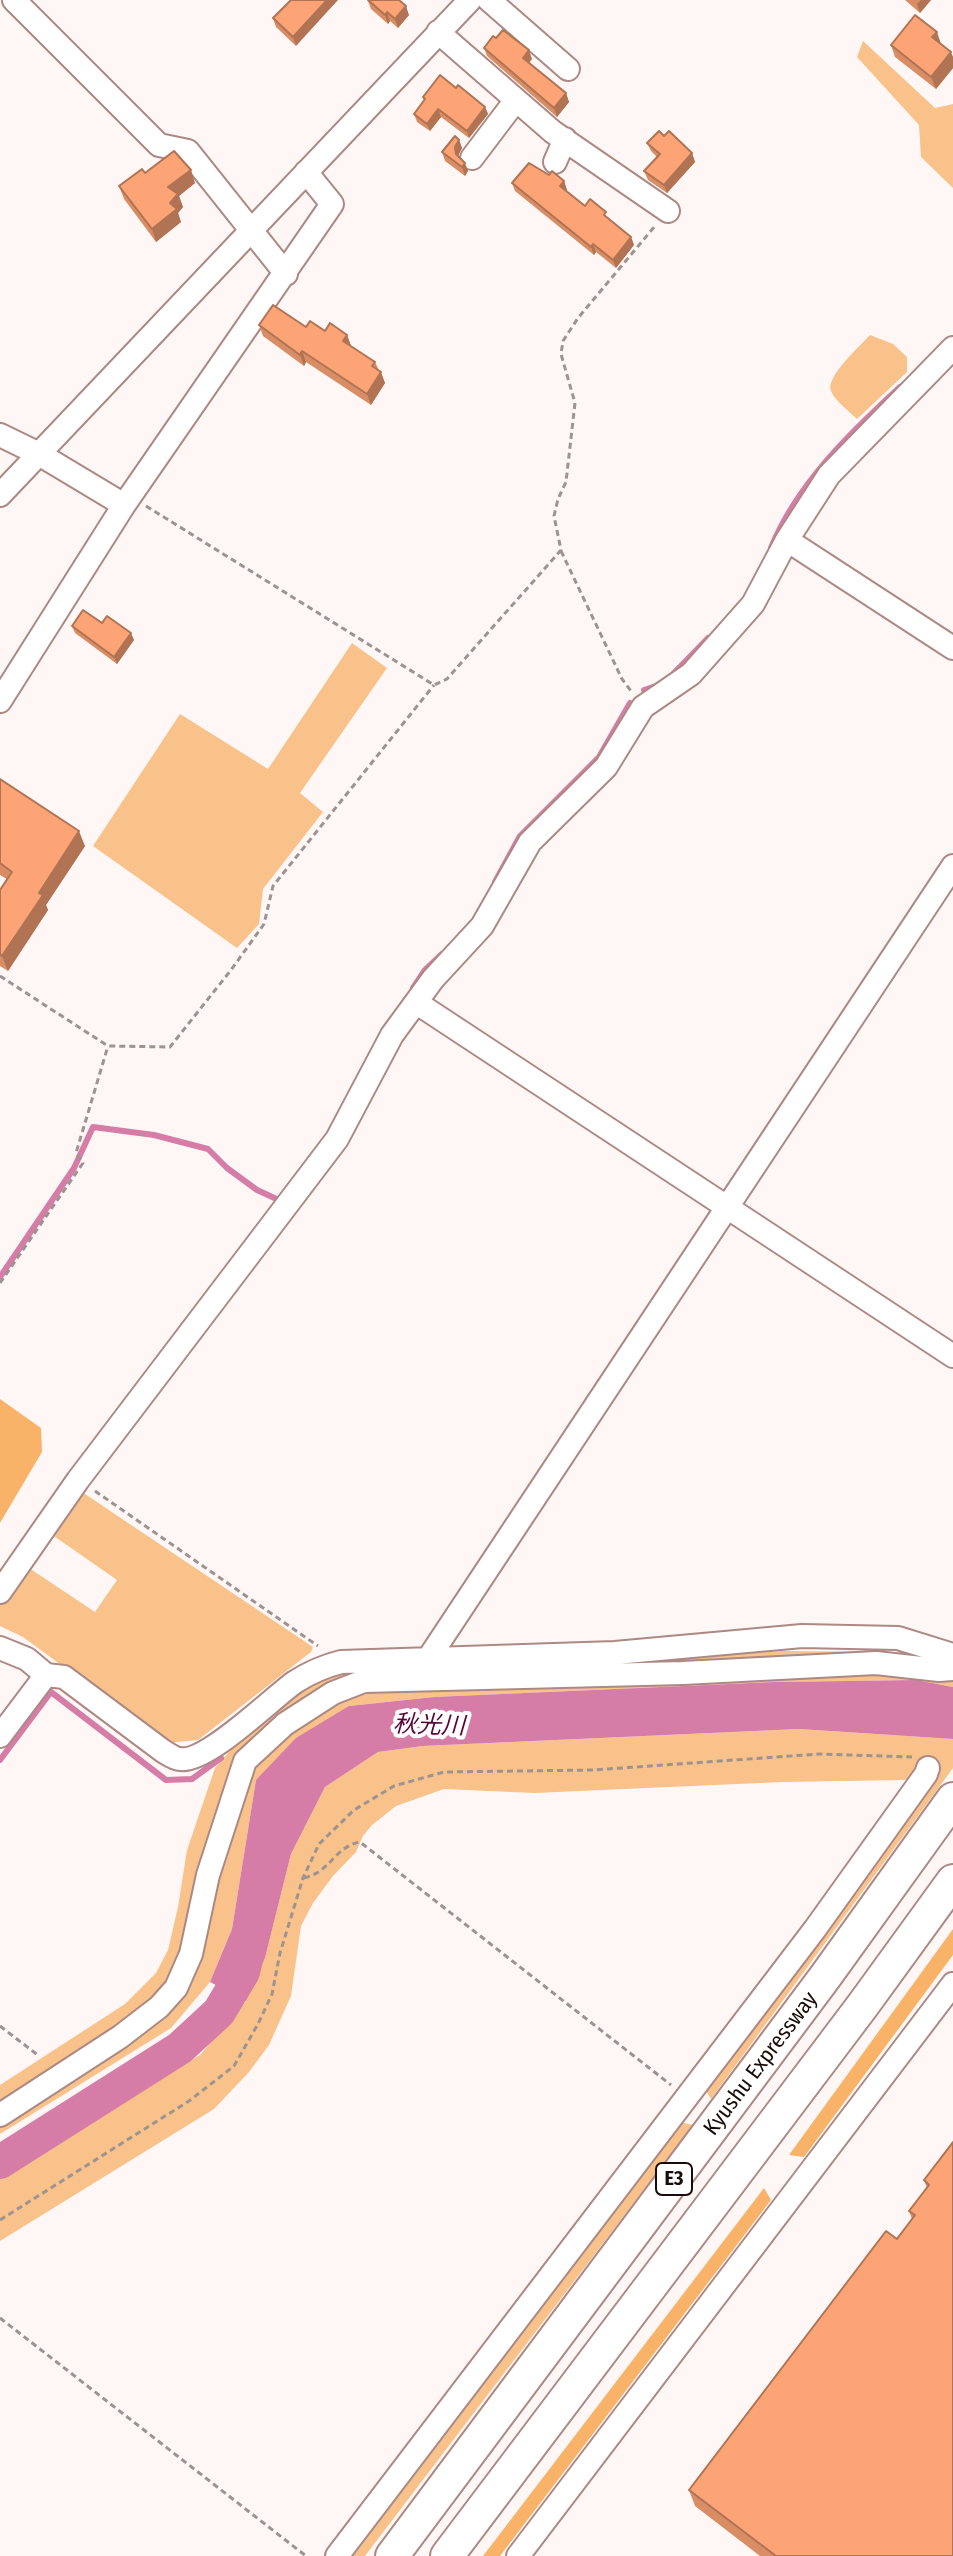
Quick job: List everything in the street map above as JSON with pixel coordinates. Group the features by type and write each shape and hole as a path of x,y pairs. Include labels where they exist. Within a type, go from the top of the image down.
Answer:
{"highway":[{"name":"Kyushu Expressway","path":"392,2556 825,1977 953,1799"},
{"name":"Kyushu Expressway","path":"447,2556 953,1881"}],"street":[{"path":"14,0 159,145 188,151 286,274"},
{"path":"0,495 470,0"},
{"path":"489,0 553,66"},
{"path":"438,32 553,132 626,189 668,211"},
{"path":"472,158 516,100"},
{"path":"555,162 565,139"},
{"path":"0,701 128,501 332,204 306,172"},
{"path":"0,1592 78,1480 337,1139 392,1035 433,979 482,926 530,842 606,767 643,707 691,674 753,604 787,540 829,475 953,348"},
{"path":"0,435 128,501"},
{"path":"787,540 953,648"},
{"path":"428,1659 953,866"},
{"path":"417,1003 953,1356"},
{"path":"0,1648 27,1659 46,1675 64,1677 163,1751 181,1760 194,1758 219,1743 296,1682 328,1665 341,1662 615,1653 802,1636 898,1638 953,1655"},
{"path":"0,2115 120,2037 159,2007 176,1988 191,1954 208,1875 245,1761 285,1724 333,1693 364,1681 683,1673 876,1663 953,1669"},
{"path":"0,1736 46,1675"},
{"path":"337,2556 687,2098 886,1832 928,1768"},
{"path":"518,2556 953,1984"}],"path":[{"path":"643,707 622,679 561,550 554,516 569,467 575,403 561,354 563,341 578,318 668,211"},
{"path":"128,501 434,685"},
{"path":"0,976 108,1046 170,1047 264,924 273,886 434,685 447,679 561,550"},
{"path":"0,1283 83,1163 76,1153 108,1046"},
{"path":"78,1480 341,1662"},
{"path":"0,2220 189,2101 234,2066 272,1994 280,1953 303,1878 319,1844 354,1810 394,1786 444,1772 593,1770 819,1754 912,1757 924,1761 928,1768"},
{"path":"303,1878 320,1874 347,1845 360,1842 687,2098"},
{"path":"0,2026 39,2056"},
{"path":"0,2318 306,2556"}],"shaded area":[{"path":"863,41 935,108 953,104 953,188 921,157 919,125 857,57"},
{"path":"870,335 893,344 907,357 907,372 857,419 836,398 831,385 838,370"},
{"path":"352,643 387,668 300,793 323,812 263,889 259,924 237,948 93,846 180,714 268,769"},
{"path":"0,1399 41,1428 42,1452 0,1523"},
{"path":"79,1490 313,1647 311,1652 198,1740 167,1743 23,1637 0,1626 0,1605 26,1566 95,1612 117,1580 51,1534"},
{"path":"782,1651 891,1652 953,1667 953,1687 916,1680 774,1682 434,1697 349,1706 256,1780 232,1929 210,1982 171,2028 0,2134 0,2085 125,2004 156,1973 168,1950 187,1850 215,1768 250,1728 328,1674 601,1664"},
{"path":"799,1729 953,1739 953,1768 711,2099 703,2086 939,1769 904,1780 534,1793 444,1789 396,1806 372,1825 356,1852 313,1903 301,1926 291,1996 269,2045 249,2072 214,2109 0,2241 0,2178 200,2055 246,2001 265,1958 291,1854 325,1787 378,1752 423,1746"},
{"path":"953,1929 953,1955 804,2157 789,2155"},
{"path":"676,2121 693,2125 365,2556 348,2556"},
{"path":"764,2188 771,2200 500,2556 483,2556"}],"water":[{"path":"916,1680 953,1687 953,1739 799,1729 423,1746 378,1752 325,1787 291,1854 265,1958 246,2001 210,1982 232,1929 256,1780 296,1738 349,1706 434,1697 774,1682"}],"building":[{"path":"291,0 327,0 293,37 273,18"},
{"path":"368,0 399,0 406,6 395,19 387,12 385,15"},
{"path":"915,15 937,32 932,37 951,52 931,77 891,45"},
{"path":"503,30 529,50 523,58 566,93 554,108 484,48 493,36 496,38"},
{"path":"440,75 485,107 467,131 438,109 427,124 414,114"},
{"path":"659,131 664,136 669,131 692,153 664,185 644,171 660,154 647,143"},
{"path":"455,136 459,140 455,147 456,154 465,163 462,167 442,152"},
{"path":"174,151 191,170 168,187 178,194 170,203 177,209 152,229 119,186 142,169 145,173"},
{"path":"529,163 549,175 552,171 564,181 560,186 585,206 590,199 631,237 613,260 593,244 591,247 512,183"},
{"path":"273,305 306,327 310,321 325,331 330,323 347,335 343,341 375,362 372,366 381,372 367,394 302,351 300,355 259,325"},
{"path":"83,610 102,623 107,616 131,633 114,657 72,626"},
{"path":"0,779 79,831 39,893 43,895 2,956 0,890 12,872 0,863"},
{"path":"953,2142 953,2556 776,2556 689,2490 886,2231 897,2239 915,2215 909,2211 929,2185 924,2180"}],"waterway":[{"path":"771,548 795,502 826,461 900,387"},
{"path":"674,673 708,638"},
{"path":"644,690 659,685"},
{"path":"495,882 520,836 599,757 630,703"},
{"path":"413,988 425,970 442,954"},
{"path":"0,1277 74,1168 93,1127 154,1135 208,1149 257,1190 281,1201 283,1198"},
{"path":"0,1760 51,1692 166,1780 192,1779 221,1758"},
{"name":"秋光川","path":"0,2162 180,2048 219,2012 243,1972 248,1950"}]}
